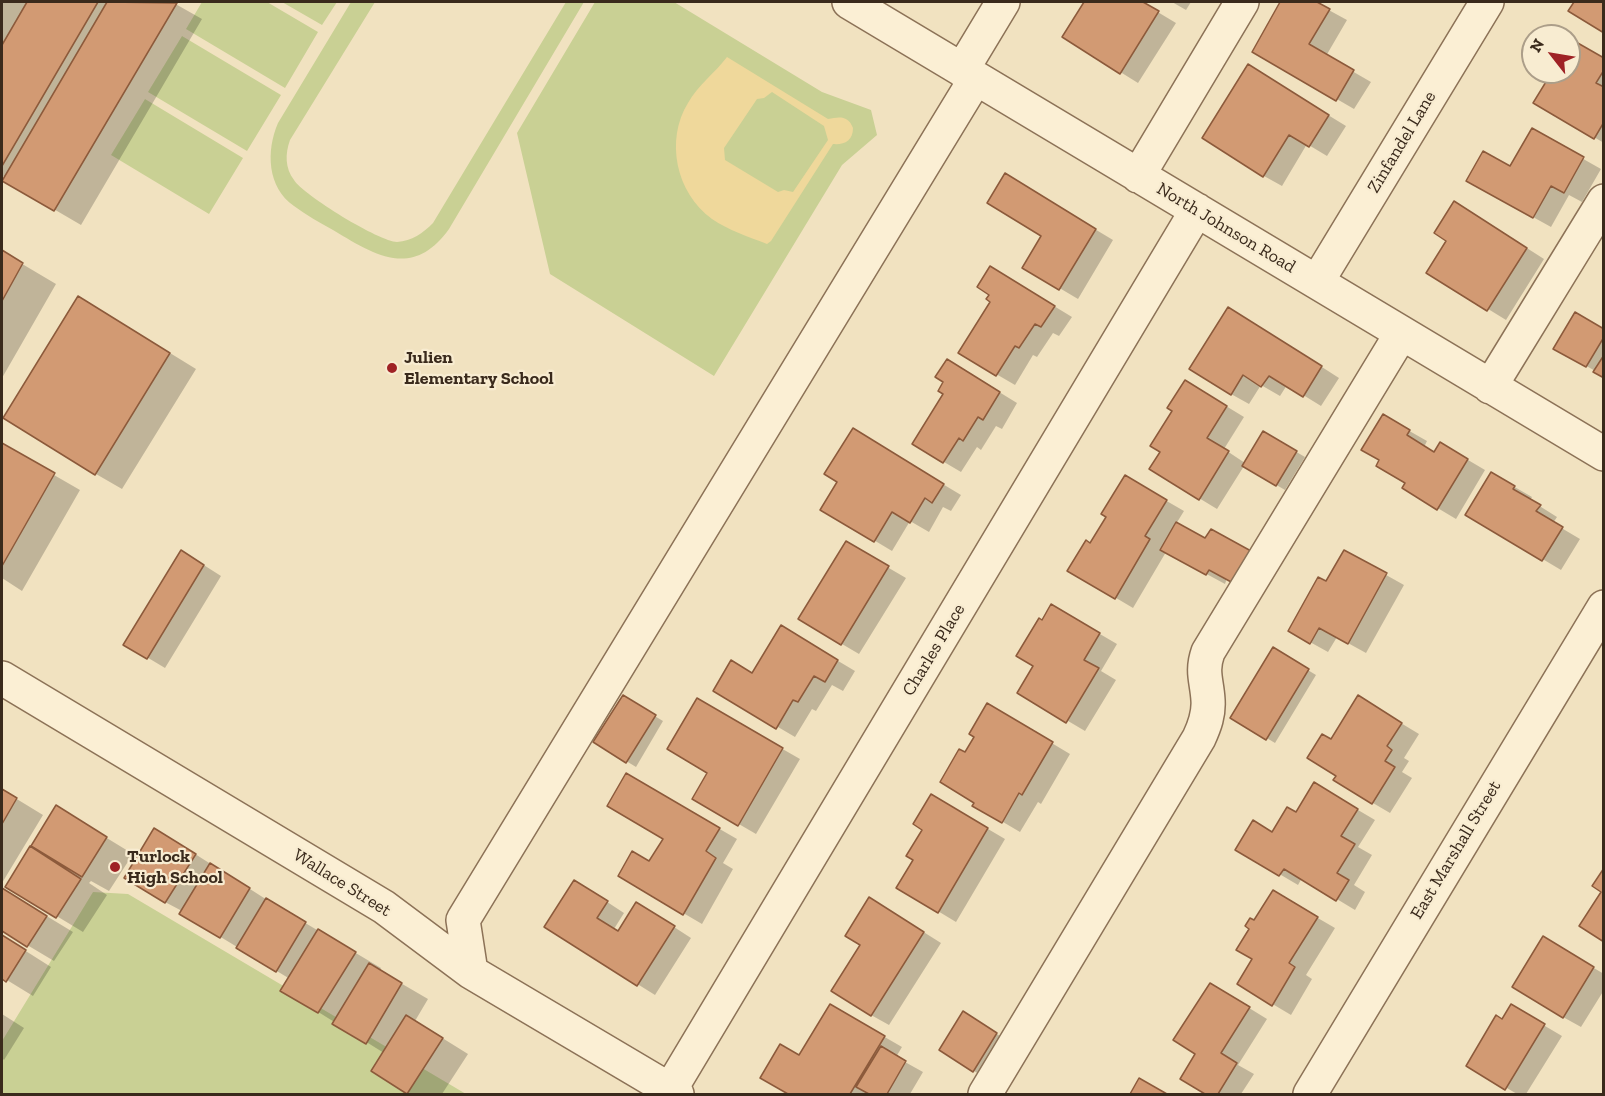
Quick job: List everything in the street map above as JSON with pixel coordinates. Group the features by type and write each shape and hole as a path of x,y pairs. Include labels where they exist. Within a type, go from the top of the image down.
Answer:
{"street":[{"name":"North Johnson Road","path":"849,2 1604,454"},
{"path":"471,972 463,920 969,74 1003,2"},
{"path":"1138,176 1242,2"},
{"name":"Zinfandel Lane","path":"1317,282 1487,2"},
{"path":"1490,387 1604,201"},
{"name":"Charles Place","path":"674,1092 1197,210"},
{"path":"985,1095 1199,738 1207,722 1208,701 1203,670 1208,652 1401,334"},
{"name":"East Marshall Street","path":"1310,1095 1604,607"},
{"name":"Wallace Street","path":"2,678 384,907 471,972 674,1092"}],"green space":[{"path":"202,2 267,2 318,32 285,88 186,29"},
{"path":"282,2 337,2 322,25"},
{"path":"351,2 375,2 290,140 287,150 287,166 300,187 326,206 359,226 397,242 417,236 433,223 566,2 584,2 449,229 422,254 408,258 394,258 364,248 303,213 278,189 271,168 272,145 278,123"},
{"path":"595,2 674,2 822,92 871,110 877,135 842,165 714,376 550,274 517,133"},
{"path":"182,36 281,95 247,151 148,92"},
{"path":"145,99 243,158 209,214 111,155"},
{"path":"93,892 128,894 466,1094 2,1094 2,1041"}],"sand":[{"path":"727,57 828,119 846,119 853,128 850,139 841,144 833,144 767,244 712,219 690,195 678,165 677,133 681,118 692,97","holes":["772,92 824,126 828,140 793,192 784,190 778,192 725,160 724,148 757,99 764,98"]}],"building":[{"path":"27,2 98,2 2,166 2,45"},
{"path":"107,2 177,3 54,211 2,181"},
{"path":"1084,2 1143,2 1159,11 1120,74 1062,37"},
{"path":"1280,2 1317,2 1330,9 1309,44 1354,70 1336,101 1252,52"},
{"path":"1574,2 1604,2 1604,33 1568,11"},
{"path":"1581,45 1604,58 1604,70 1596,83 1604,87 1604,122 1594,139 1533,103 1545,84 1581,84"},
{"path":"1248,64 1329,115 1309,147 1289,135 1263,177 1202,138"},
{"path":"1532,128 1584,157 1564,193 1551,186 1533,218 1466,181 1483,151 1510,166"},
{"path":"1005,173 1096,229 1059,290 1022,268 1041,236 987,203"},
{"path":"1454,201 1527,248 1487,311 1426,273 1446,241 1434,233"},
{"path":"2,250 23,263 2,301"},
{"path":"990,266 1055,306 1041,327 1035,324 1019,348 1015,346 996,376 958,353 990,302 986,299 989,295 977,287"},
{"path":"78,296 170,353 95,475 3,418"},
{"path":"1228,307 1322,366 1303,397 1269,376 1261,387 1243,375 1231,395 1189,369"},
{"path":"1575,312 1604,329 1604,337 1586,367 1553,349"},
{"path":"1604,355 1604,378 1593,372"},
{"path":"947,359 1000,392 983,420 978,417 963,441 959,438 943,463 912,444 943,394 938,391 943,382 935,377"},
{"path":"1185,380 1227,406 1207,438 1229,451 1199,500 1149,469 1160,452 1150,446 1172,411 1167,408"},
{"path":"1383,414 1410,430 1407,435 1434,452 1440,442 1468,459 1437,510 1402,488 1405,483 1376,466 1379,460 1361,450"},
{"path":"853,428 944,484 932,503 925,498 910,523 892,512 874,542 820,510 837,482 824,474"},
{"path":"1263,431 1297,451 1276,486 1242,466"},
{"path":"2,443 55,473 2,566"},
{"path":"1491,472 1515,486 1513,489 1541,505 1536,511 1563,527 1542,561 1465,515"},
{"path":"1125,475 1167,500 1145,536 1150,539 1115,599 1067,571 1086,540 1090,543 1106,517 1101,514"},
{"path":"1176,522 1205,538 1211,529 1251,551 1233,583 1209,570 1206,575 1160,550"},
{"path":"846,541 889,566 841,645 798,619"},
{"path":"181,550 204,565 147,659 123,645"},
{"path":"1344,550 1387,573 1348,644 1319,628 1310,644 1288,631 1318,577 1326,581"},
{"path":"1051,604 1100,633 1084,660 1099,668 1066,723 1017,693 1033,666 1016,656 1039,618 1042,620"},
{"path":"781,625 838,660 825,682 814,676 798,702 793,700 776,729 713,691 731,660 752,673"},
{"path":"1273,647 1309,669 1266,740 1230,718"},
{"path":"623,695 656,715 626,763 593,742"},
{"path":"1358,695 1402,723 1387,746 1392,750 1385,761 1395,767 1372,804 1333,780 1336,776 1307,758 1322,734 1331,739"},
{"path":"697,698 783,748 738,826 692,799 707,773 667,749"},
{"path":"987,703 1053,742 1022,795 1019,793 1002,823 972,806 974,803 940,782 959,749 965,752 974,737 969,734"},
{"path":"626,773 720,828 706,851 716,858 683,915 618,876 632,851 649,861 663,839 607,806"},
{"path":"1314,782 1358,809 1341,836 1355,844 1337,873 1349,880 1336,901 1284,869 1279,876 1235,850 1253,820 1272,832 1287,807 1296,812"},
{"path":"2,789 17,798 2,824"},
{"path":"931,794 988,828 938,913 896,888 913,860 906,856 922,830 913,824"},
{"path":"56,805 107,837 82,877 31,846"},
{"path":"154,828 196,854 165,903 124,878"},
{"path":"30,846 81,879 56,918 5,887"},
{"path":"210,863 250,888 220,938 179,914"},
{"path":"1604,868 1604,942 1579,926 1601,892 1592,886"},
{"path":"574,880 608,901 597,918 618,931 636,902 675,926 637,986 544,927"},
{"path":"2,888 47,916 27,947 2,931"},
{"path":"1273,890 1318,917 1289,963 1295,967 1272,1006 1237,984 1252,959 1236,950 1249,929 1245,926 1250,918 1254,920"},
{"path":"869,897 924,932 871,1016 831,991 860,945 845,936"},
{"path":"266,898 306,922 276,972 236,948"},
{"path":"318,929 356,952 318,1013 280,991"},
{"path":"2,935 26,950 6,982 2,979"},
{"path":"1543,936 1594,967 1563,1018 1512,987"},
{"path":"369,963 402,983 366,1044 332,1024"},
{"path":"1210,983 1250,1007 1221,1053 1237,1063 1218,1094 1205,1094 1180,1079 1195,1054 1173,1040"},
{"path":"830,1004 885,1036 850,1094 788,1094 760,1078 780,1044 799,1055"},
{"path":"1511,1004 1545,1024 1505,1090 1466,1066 1496,1015 1502,1019"},
{"path":"963,1011 997,1033 973,1072 939,1050"},
{"path":"406,1015 443,1038 407,1094 371,1071"},
{"path":"881,1046 906,1061 887,1094 869,1094 856,1087"},
{"path":"1139,1078 1167,1094 1130,1094"}],"place":[{"name":"Julien Elementary School","path":"392,368"},
{"name":"Turlock High School","path":"115,867"}]}
